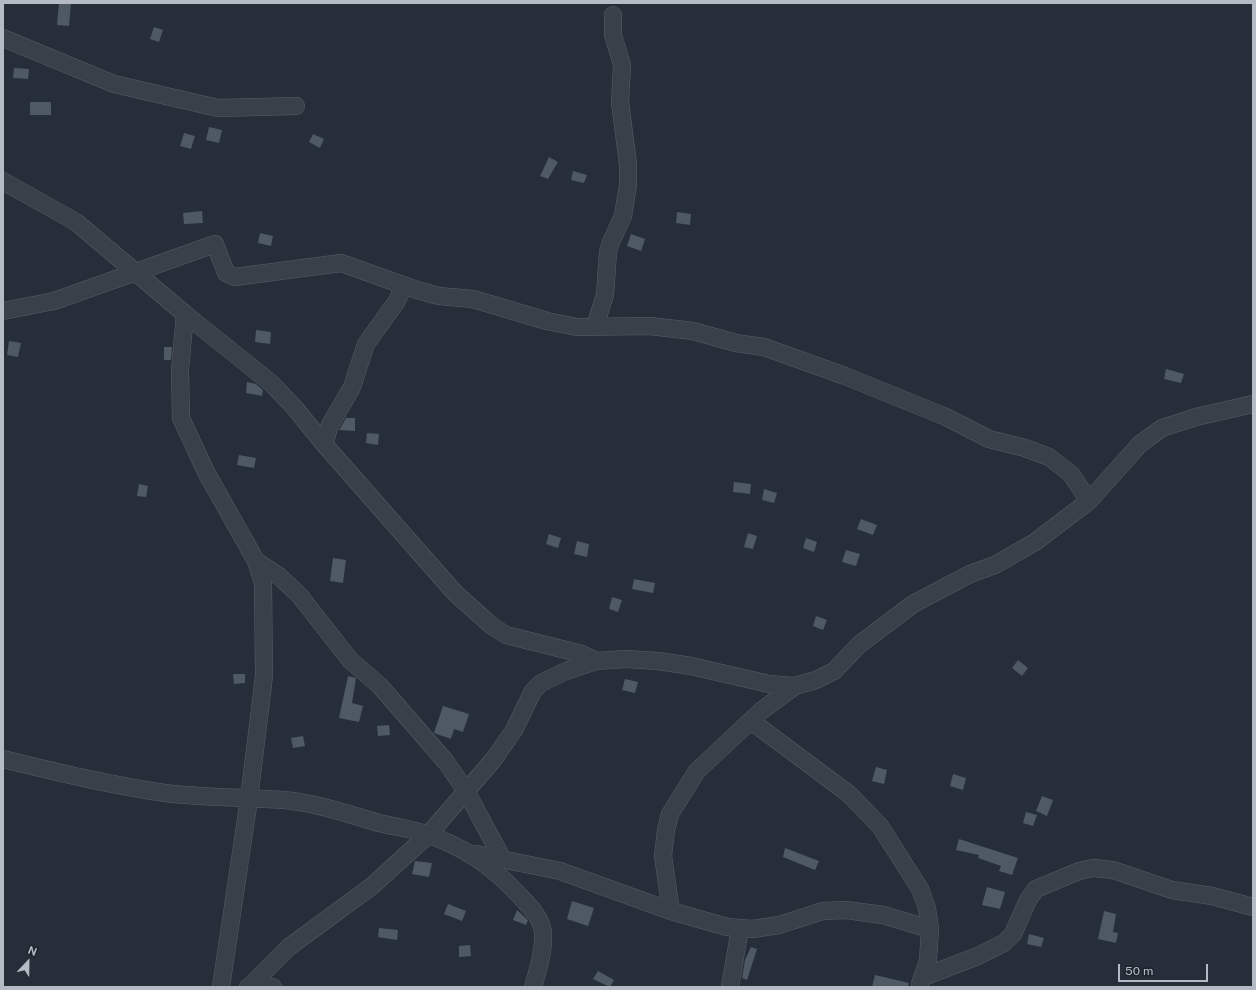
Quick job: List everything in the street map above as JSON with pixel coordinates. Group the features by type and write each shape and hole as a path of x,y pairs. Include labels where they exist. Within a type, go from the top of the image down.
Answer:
{"street":[{"path":"595,326 605,295 608,252 623,216 628,185 628,164 620,102 622,65 613,35 613,15"},
{"path":"3,38 114,84 218,108 296,106"},
{"path":"3,181 76,222 136,271 185,314 271,383 294,407 324,444 455,593 492,626 506,635 582,654 596,662"},
{"path":"3,311 54,301 215,244 226,273 236,277 340,263 356,267 439,296 473,299 547,321 577,327 650,326 693,331 736,343 764,347 845,376 917,406 989,439 1026,448 1049,457 1071,474 1089,501"},
{"path":"324,444 332,420 352,387 366,344 397,301 404,285"},
{"path":"185,314 180,370 181,418 206,472 256,561 263,583 264,676 249,799 221,987"},
{"path":"248,987 290,947 372,886 428,835 494,759 514,730 537,685 566,671 596,662 627,659 658,661 691,666 769,684 795,686 816,680 834,671 860,644 912,604 970,574 995,565 1035,542 1089,501 1140,444 1162,428 1196,417 1253,404"},
{"path":"256,561 279,576 300,596 350,660 380,686 446,762 466,791 503,860"},
{"path":"671,911 663,856 666,830 670,814 697,772 761,711 795,686"},
{"path":"751,721 849,794 880,826 920,889 927,908 930,930 928,961 921,982"},
{"path":"3,759 164,793 285,800 334,808 379,823 428,835 471,853 560,871 671,911 726,927 753,929 779,925 823,911 846,910 883,915 930,930"},
{"path":"471,853 504,878 539,920 543,933 540,962 533,987"},
{"path":"921,982 1004,943 1013,934 1028,900 1036,889 1078,871 1093,868 1113,870 1172,890 1219,898 1253,907"},
{"path":"730,987 740,928"},
{"path":"248,987 273,987"}],"building":[{"path":"59,3 71,3 69,26 57,25"},
{"path":"154,27 163,30 159,42 150,39"},
{"path":"14,68 29,69 28,79 13,78"},
{"path":"30,102 51,102 51,115 30,115"},
{"path":"209,127 222,130 219,143 206,140"},
{"path":"184,133 195,136 191,149 180,146"},
{"path":"313,134 324,139 320,148 309,142"},
{"path":"549,157 558,162 548,179 540,176"},
{"path":"573,171 587,175 584,183 571,180"},
{"path":"202,211 203,223 184,224 183,213"},
{"path":"677,212 691,214 690,225 676,223"},
{"path":"260,233 273,236 271,246 258,243"},
{"path":"631,234 645,239 641,251 627,246"},
{"path":"256,330 271,332 270,344 255,342"},
{"path":"9,341 21,343 18,357 7,355"},
{"path":"164,347 172,347 171,360 164,360"},
{"path":"1166,369 1184,374 1181,383 1164,379"},
{"path":"247,382 256,384 263,390 262,396 246,393"},
{"path":"346,418 355,418 355,431 339,430"},
{"path":"367,433 379,434 378,445 366,443"},
{"path":"239,455 256,458 254,468 237,465"},
{"path":"734,482 751,484 750,494 733,492"},
{"path":"139,484 148,486 146,497 137,496"},
{"path":"764,489 777,493 774,503 762,500"},
{"path":"861,519 877,525 873,535 857,529"},
{"path":"748,533 757,536 753,549 744,547"},
{"path":"549,534 561,538 558,548 546,544"},
{"path":"806,538 817,542 814,552 803,548"},
{"path":"577,541 589,544 587,557 574,554"},
{"path":"846,550 860,554 856,566 842,562"},
{"path":"333,558 346,560 343,583 330,581"},
{"path":"634,579 655,583 653,593 632,589"},
{"path":"612,597 622,600 618,612 609,609"},
{"path":"816,616 827,620 823,630 813,626"},
{"path":"1018,660 1028,668 1022,676 1012,668"},
{"path":"233,674 245,674 245,683 234,684"},
{"path":"348,676 356,678 352,703 363,706 359,722 339,718"},
{"path":"625,679 638,682 635,693 622,690"},
{"path":"443,706 469,714 463,732 454,729 451,739 434,733"},
{"path":"389,725 390,735 378,736 377,726"},
{"path":"303,736 305,746 293,748 291,738"},
{"path":"876,767 887,770 884,784 872,781"},
{"path":"953,774 966,778 963,790 950,786"},
{"path":"1042,796 1053,800 1047,816 1036,811"},
{"path":"1026,812 1037,815 1033,826 1023,823"},
{"path":"959,839 1018,858 1012,875 999,871 1001,866 978,858 979,855 956,850"},
{"path":"785,848 819,861 815,870 783,857"},
{"path":"415,861 432,863 429,877 412,874"},
{"path":"987,887 1005,892 1000,909 982,905"},
{"path":"572,901 594,908 588,926 567,919"},
{"path":"448,904 466,911 462,921 444,914"},
{"path":"517,910 528,920 526,925 513,920"},
{"path":"1104,911 1116,914 1113,932 1118,933 1116,943 1098,939"},
{"path":"379,928 398,930 397,940 378,937"},
{"path":"1029,934 1044,938 1041,947 1027,944"},
{"path":"470,945 471,956 459,957 459,946"},
{"path":"751,947 757,949 747,980 742,978 745,960"},
{"path":"598,971 614,980 610,987 593,979"},
{"path":"875,975 909,983 908,987 872,987"}]}
